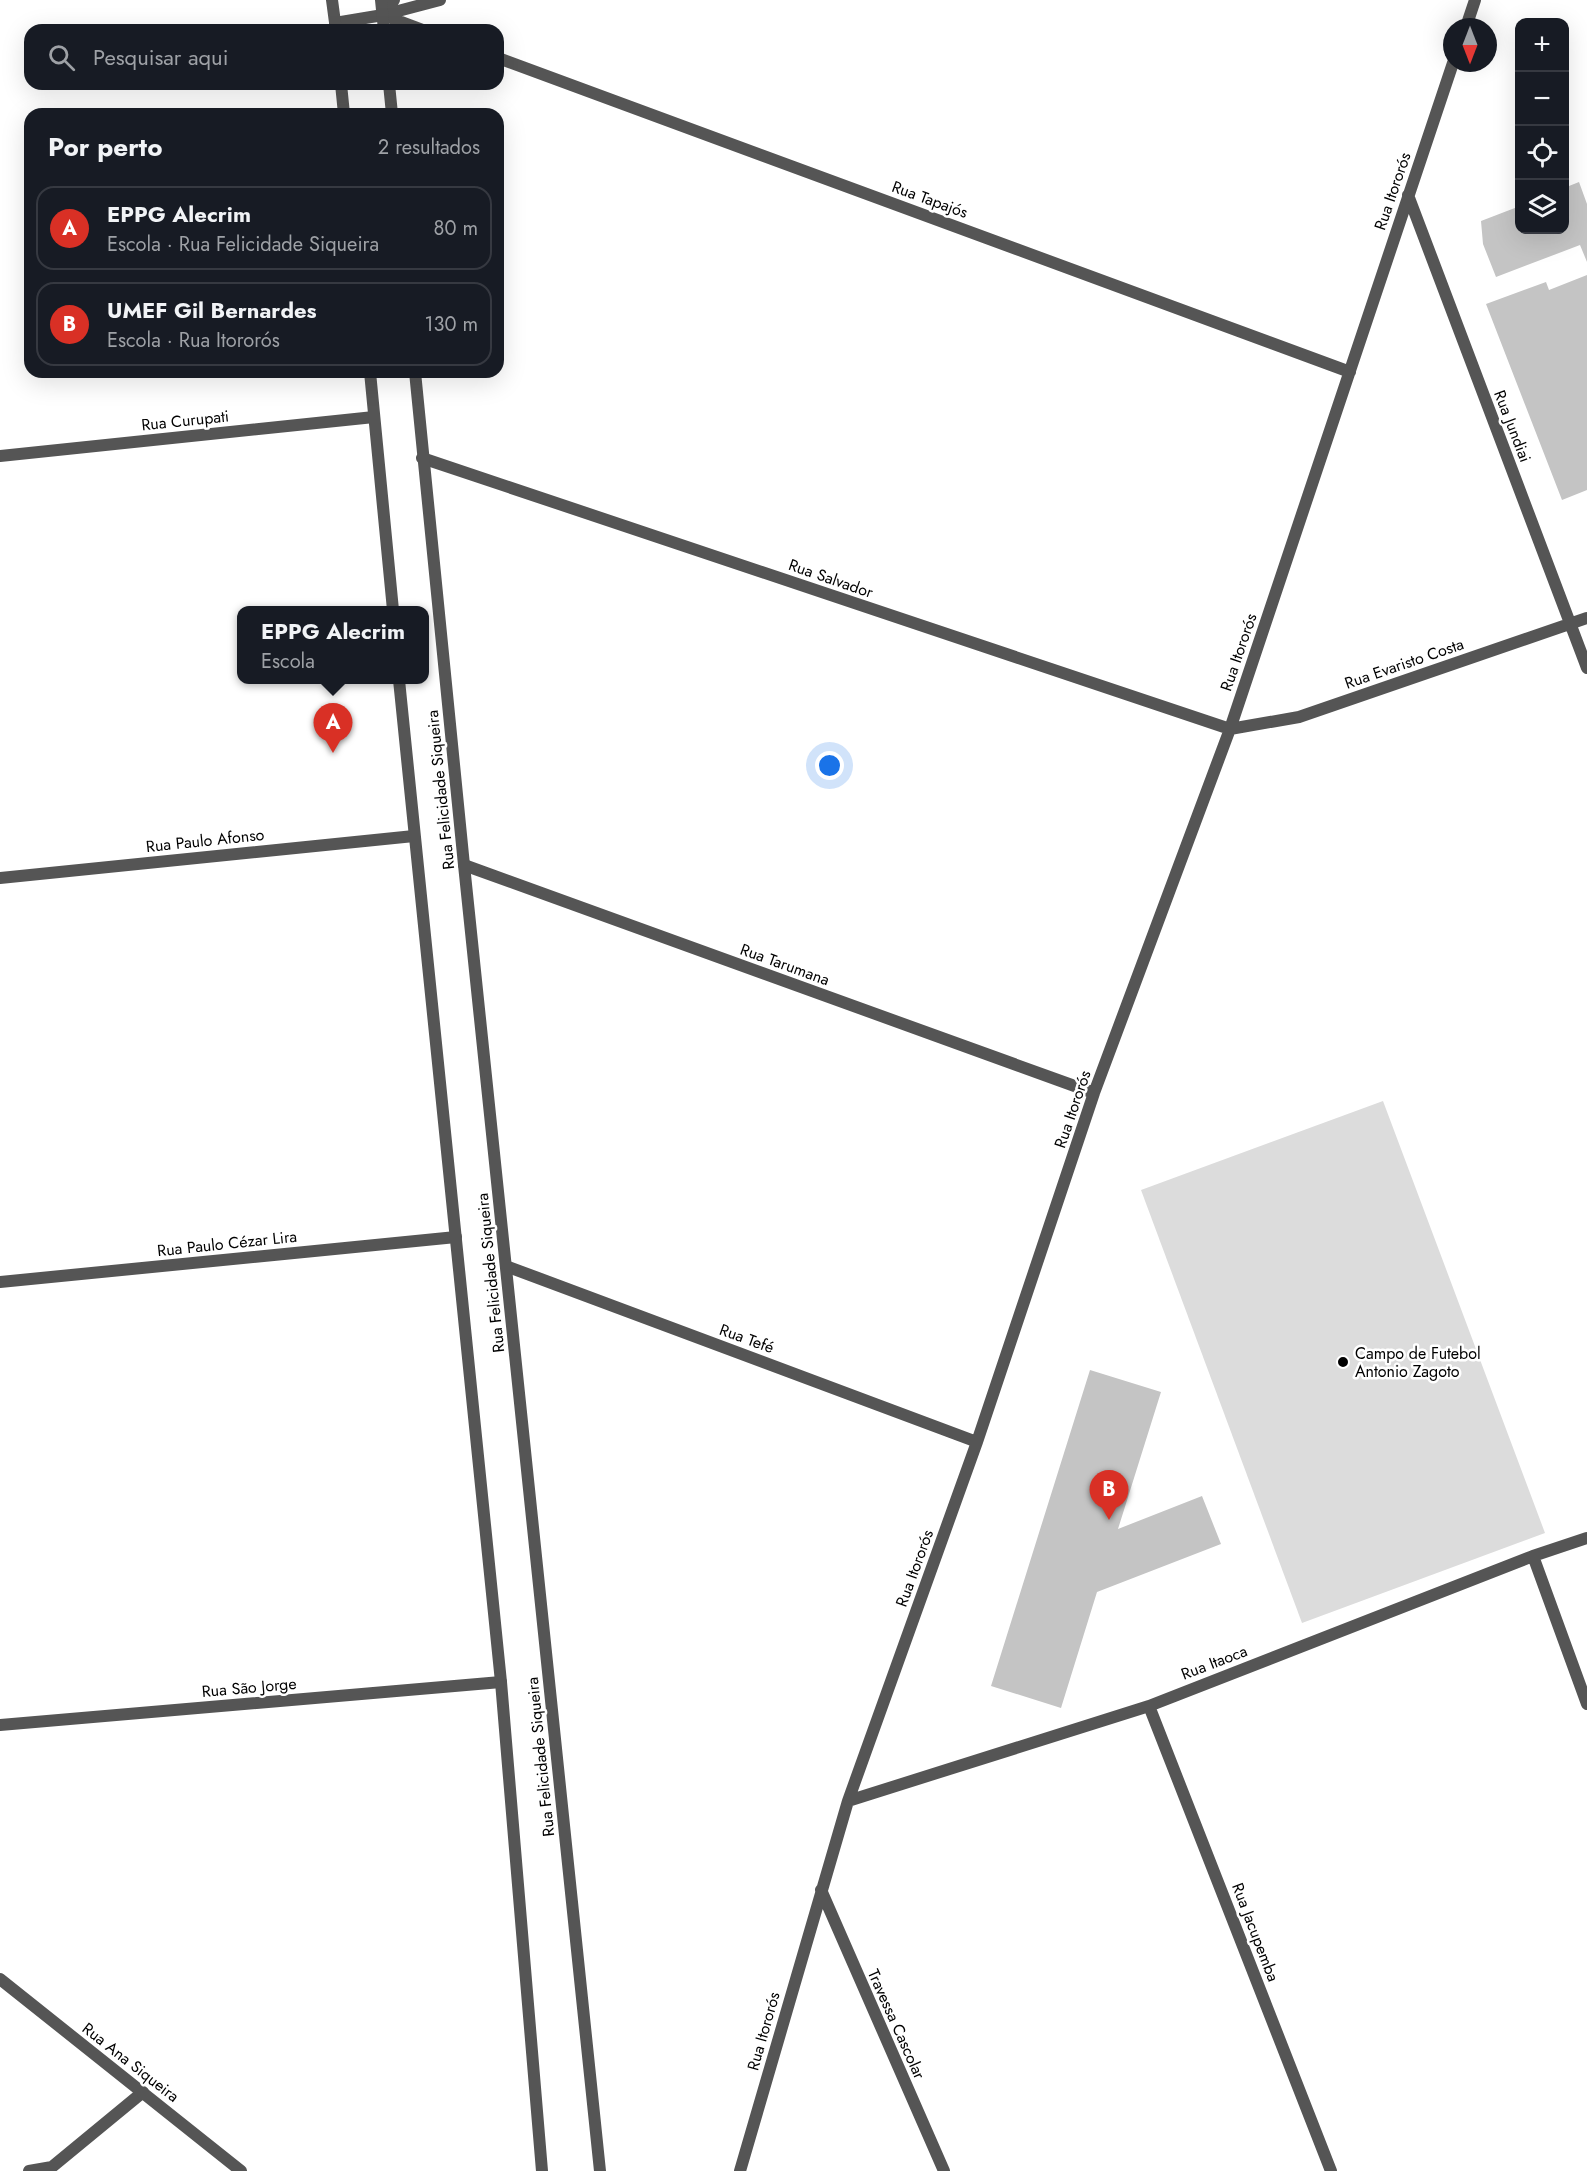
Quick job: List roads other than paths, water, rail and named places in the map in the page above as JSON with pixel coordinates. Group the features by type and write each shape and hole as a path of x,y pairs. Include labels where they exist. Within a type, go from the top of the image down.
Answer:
{"street":[{"path":"332,0 336,24"},
{"path":"381,0 384,24"},
{"path":"383,15 394,0"},
{"path":"348,24 440,0"},
{"path":"1469,18 1475,0"},
{"path":"383,15 407,24"},
{"name":"Rua Tapajós","path":"504,60 1350,372"},
{"name":"Rua Itororós","path":"740,2171 820,1890 848,1801 977,1442 1095,1093 1230,729 1450,72"},
{"path":"342,90 343,108"},
{"path":"390,90 391,108"},
{"name":"Rua Jundiai","path":"1408,195 1587,668"},
{"path":"371,378 393,606"},
{"name":"Rua Felicidade Siqueira","path":"415,378 600,2171"},
{"name":"Rua Curupati","path":"0,456 374,417"},
{"name":"Rua Salvador","path":"422,458 1230,729"},
{"name":"Rua Evaristo Costa","path":"1230,729 1299,717 1587,618"},
{"name":"Rua Felicidade Siqueira","path":"399,684 501,1682 542,2171"},
{"name":"Rua Paulo Afonso","path":"0,878 414,836"},
{"name":"Rua Tarumana","path":"464,865 1095,1093"},
{"name":"Rua Paulo Cézar Lira","path":"0,1282 456,1237"},
{"name":"Rua Tefé","path":"506,1266 977,1442"},
{"name":"Rua Itaoca","path":"848,1801 1149,1706 1533,1556 1587,1538"},
{"path":"1533,1556 1587,1704"},
{"name":"Rua São Jorge","path":"0,1725 501,1682"},
{"name":"Rua Jacupemba","path":"1149,1706 1331,2171"},
{"name":"Travessa Cascolar","path":"820,1890 944,2171"},
{"name":"Rua Ana Siqueira","path":"0,1979 242,2171"},
{"path":"29,2171 53,2169 143,2092"}],"place":[{"name":"EPPG Alecrim","path":"333,753"},
{"name":"Campo de Futebol Antonio Zagoto","path":"1343,1362"},
{"name":"UMEF Gil Bernardes","path":"1109,1520"}]}
